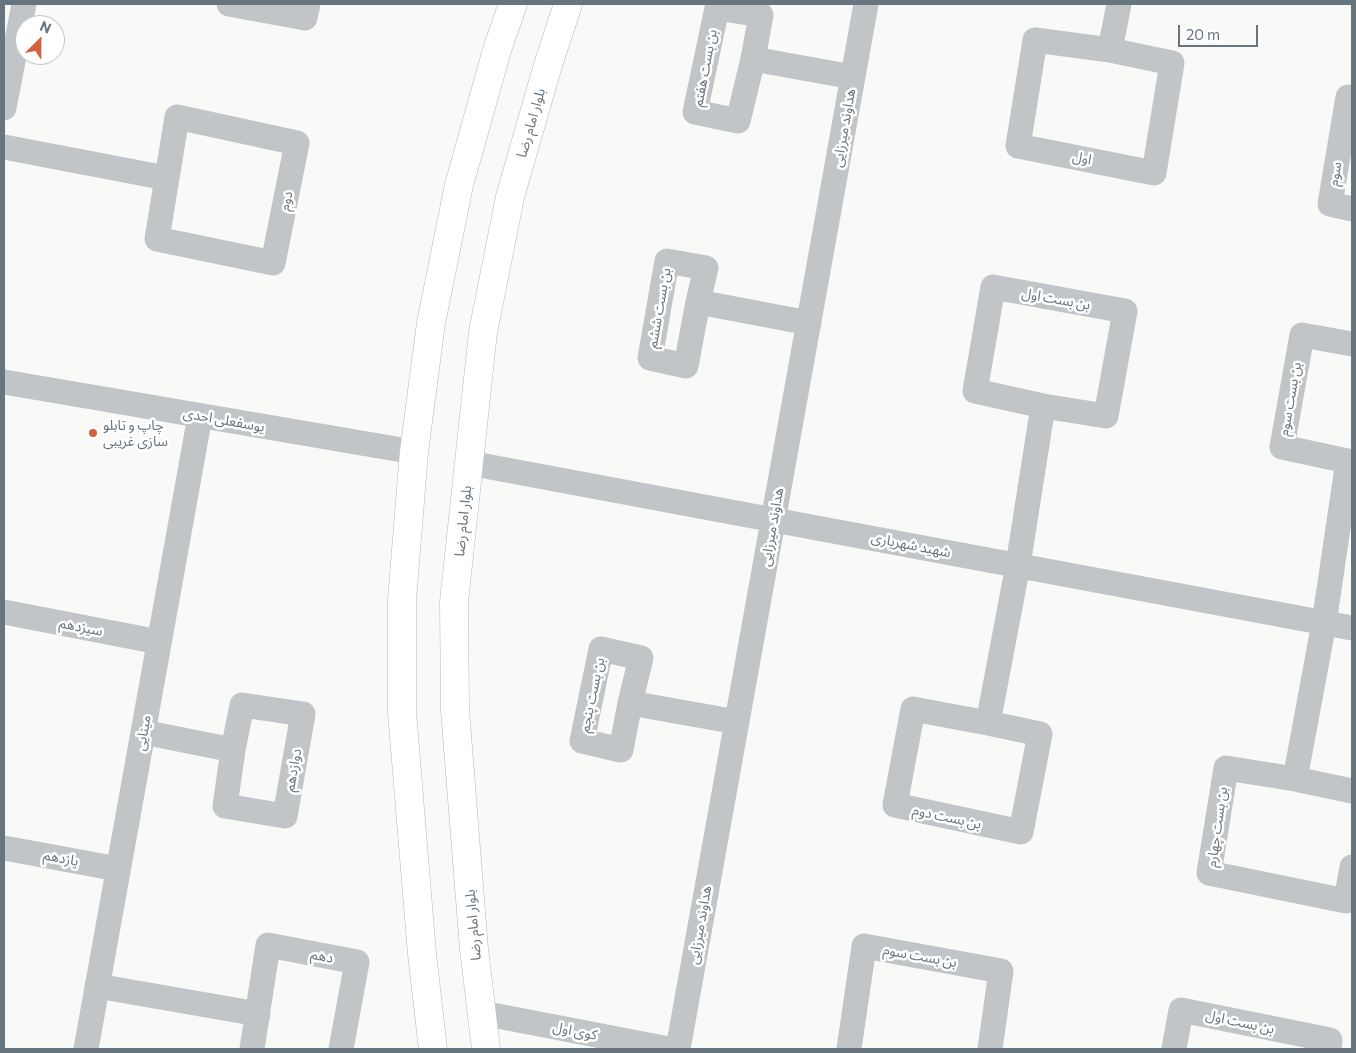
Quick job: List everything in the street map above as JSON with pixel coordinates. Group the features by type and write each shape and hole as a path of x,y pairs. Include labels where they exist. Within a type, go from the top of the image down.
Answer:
{"main road":[{"path":"433,1049 422,954 402,712 402,600 414,452 431,323 459,186 497,50 513,4"},
{"name":"بلوار امام رضا","path":"486,1049 474,949 455,710 454,602 483,332 510,198 568,4"}],"street":[{"path":"4,108 24,4"},
{"path":"229,4 305,18 308,4"},
{"name":"هداوند میرزایی","path":"678,1049 866,4"},
{"path":"1110,50 1119,4"},
{"name":"اول","path":"1035,40 1110,50 1172,63 1154,173 1018,146 1035,40"},
{"path":"753,59 853,77"},
{"name":"سوم","path":"1352,97 1348,96 1330,204 1352,209"},
{"name":"دوم","path":"177,117 297,143 274,263 157,239 166,178 177,117"},
{"path":"4,147 166,178"},
{"name":"بن بست اول","path":"993,287 1125,312 1106,416 1043,406 976,392 993,287"},
{"path":"698,302 809,323"},
{"name":"بن بست سوم","path":"1324,623 1350,462 1282,447 1302,335 1352,344"},
{"name":"یوسفعلی احدی","path":"4,382 414,452"},
{"path":"988,723 1018,566 1043,406"},
{"name":"مینایی","path":"86,1049 200,416"},
{"name":"شهید شهریاری","path":"469,463 1352,628"},
{"name":"سیزدهم","path":"4,612 159,642"},
{"path":"1296,779 1324,623"},
{"path":"630,703 737,722"},
{"name":"دوازدهم","path":"242,705 303,714 285,816 225,806 233,750 242,705"},
{"name":"بن بست دوم","path":"912,709 988,723 1040,734 1020,832 895,806 912,709"},
{"path":"143,732 233,750"},
{"name":"بن بست چهارم","path":"1352,791 1296,779 1226,768 1209,873 1346,901 1352,867"},
{"name":"یازدهم","path":"4,848 118,869"},
{"name":"دهم","path":"252,1049 268,945 357,962 341,1049"},
{"name":"بن بست سوم","path":"849,1049 864,946 1001,971 990,1049"},
{"path":"97,986 258,1014"},
{"name":"بن بست اول","path":"1174,1049 1181,1010 1330,1040 1329,1049"},
{"name":"کوی اول","path":"482,1013 669,1049"}],"place":[{"name":"چاپ و تابلو سازی غریبی","path":"93,433"}]}
